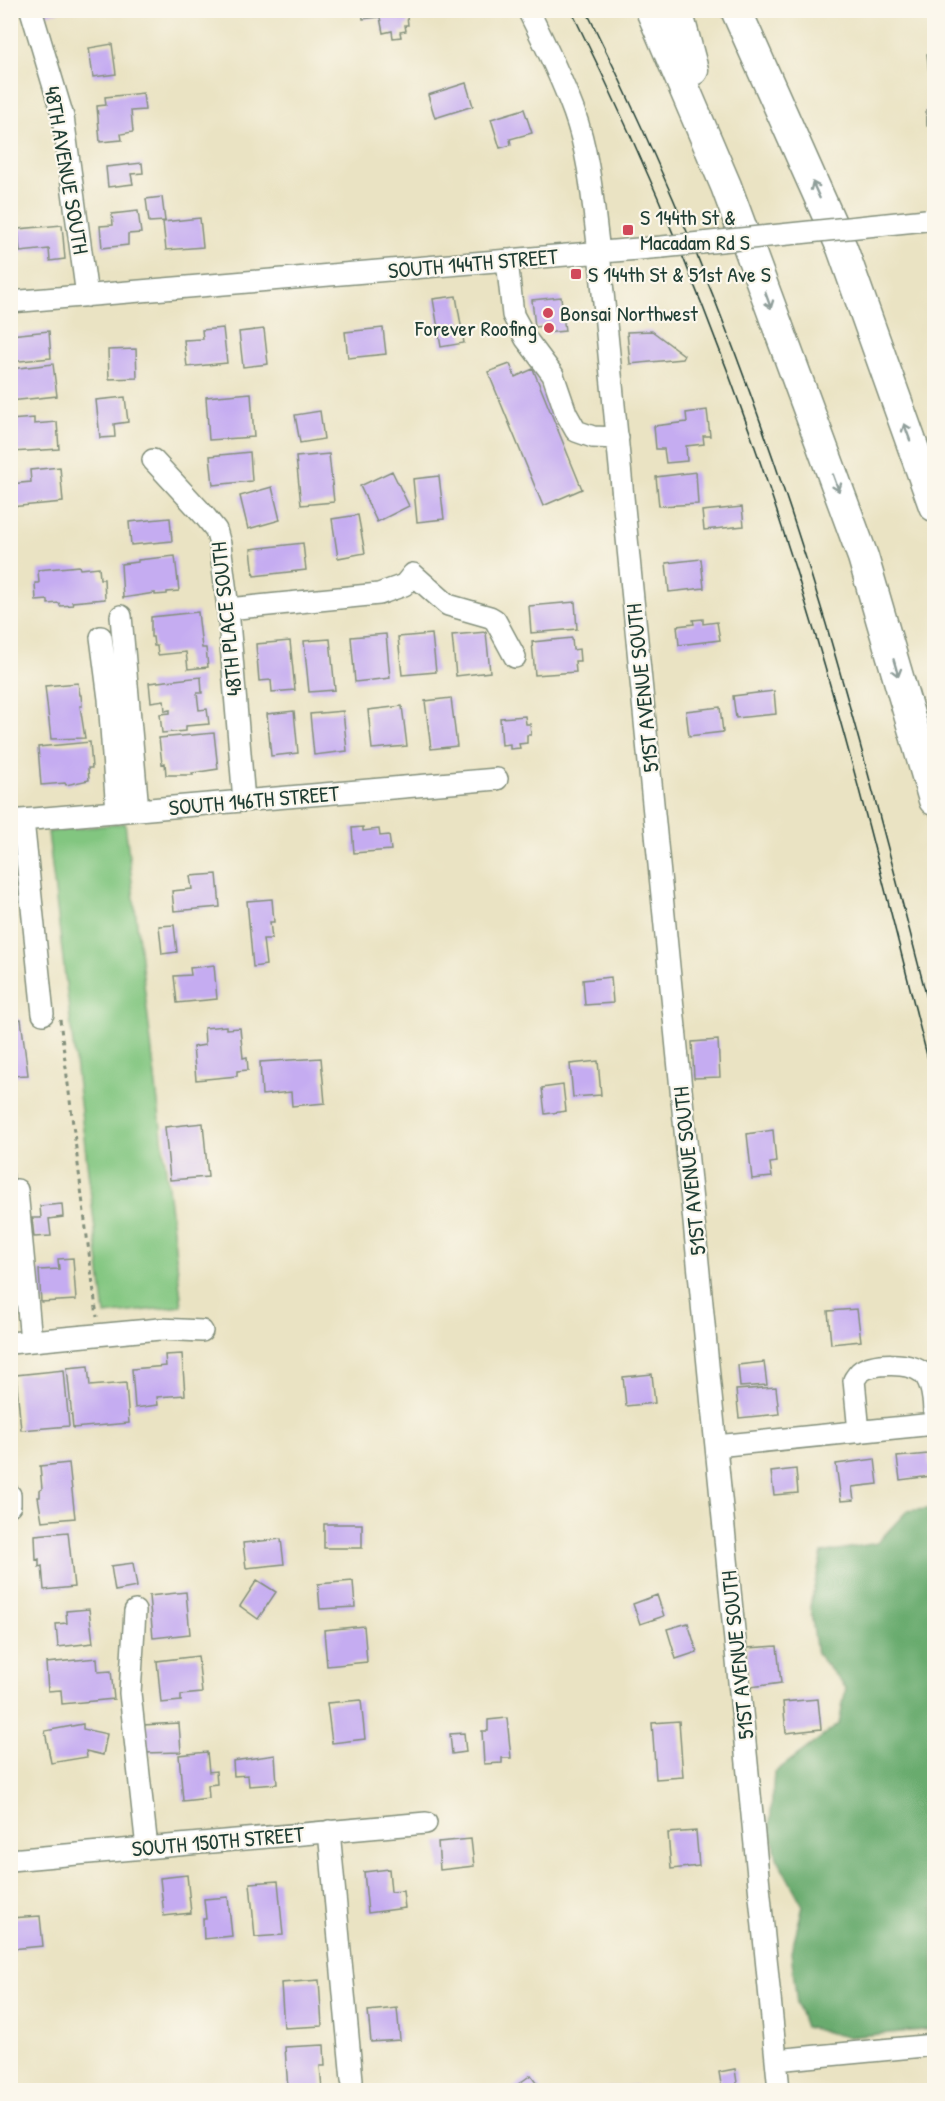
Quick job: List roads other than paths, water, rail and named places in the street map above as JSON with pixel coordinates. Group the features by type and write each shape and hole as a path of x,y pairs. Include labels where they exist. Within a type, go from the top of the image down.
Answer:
{"highway":[{"path":"651,10 726,186 863,557 932,790 934,814"},
{"path":"677,10 726,186"},
{"path":"736,10 842,248 934,506"}],"street":[{"name":"48TH AVENUE SOUTH","path":"30,10 63,117 87,296"},
{"name":"51ST AVENUE SOUTH","path":"528,10 555,64 575,114 588,170 599,252 779,2091"},
{"name":"SOUTH 144TH STREET","path":"10,302 662,247 930,220"},
{"path":"507,260 513,315 526,339 553,375 566,413 576,431 593,437 618,438"},
{"name":"48TH PLACE SOUTH","path":"153,460 216,530 220,544 228,609 244,801"},
{"path":"228,609 379,594 404,585 413,574 448,604 495,620 515,657"},
{"path":"122,616 127,811"},
{"path":"102,637 109,699 127,811"},
{"name":"SOUTH 146TH STREET","path":"17,820 498,778"},
{"path":"17,820 51,1016"},
{"path":"17,1190 21,1342 160,1329 202,1331"},
{"path":"860,1432 854,1380 860,1372 879,1365 911,1367 924,1374 933,1397 934,1413"},
{"path":"716,1446 934,1424"},
{"path":"10,1495 10,1505"},
{"path":"135,1611 130,1693 147,1848"},
{"name":"SOUTH 150TH STREET","path":"10,1860 426,1823"},
{"path":"329,1832 352,2080"},
{"path":"776,2060 934,2045"}],"tram line":[{"path":"571,10 608,86 676,240 737,397 765,477 816,637 848,748 934,1083"},
{"path":"586,10 622,84 689,235 749,389 776,467 826,624 882,825 934,1026"}],"place":[{"name":"S 144th St & Macadam Rd S","path":"628,230"},
{"name":"S 144th St & 51st Ave S","path":"576,274"},
{"name":"Bonsai Northwest","path":"548,313"},
{"name":"Forever Roofing","path":"549,328"}]}
